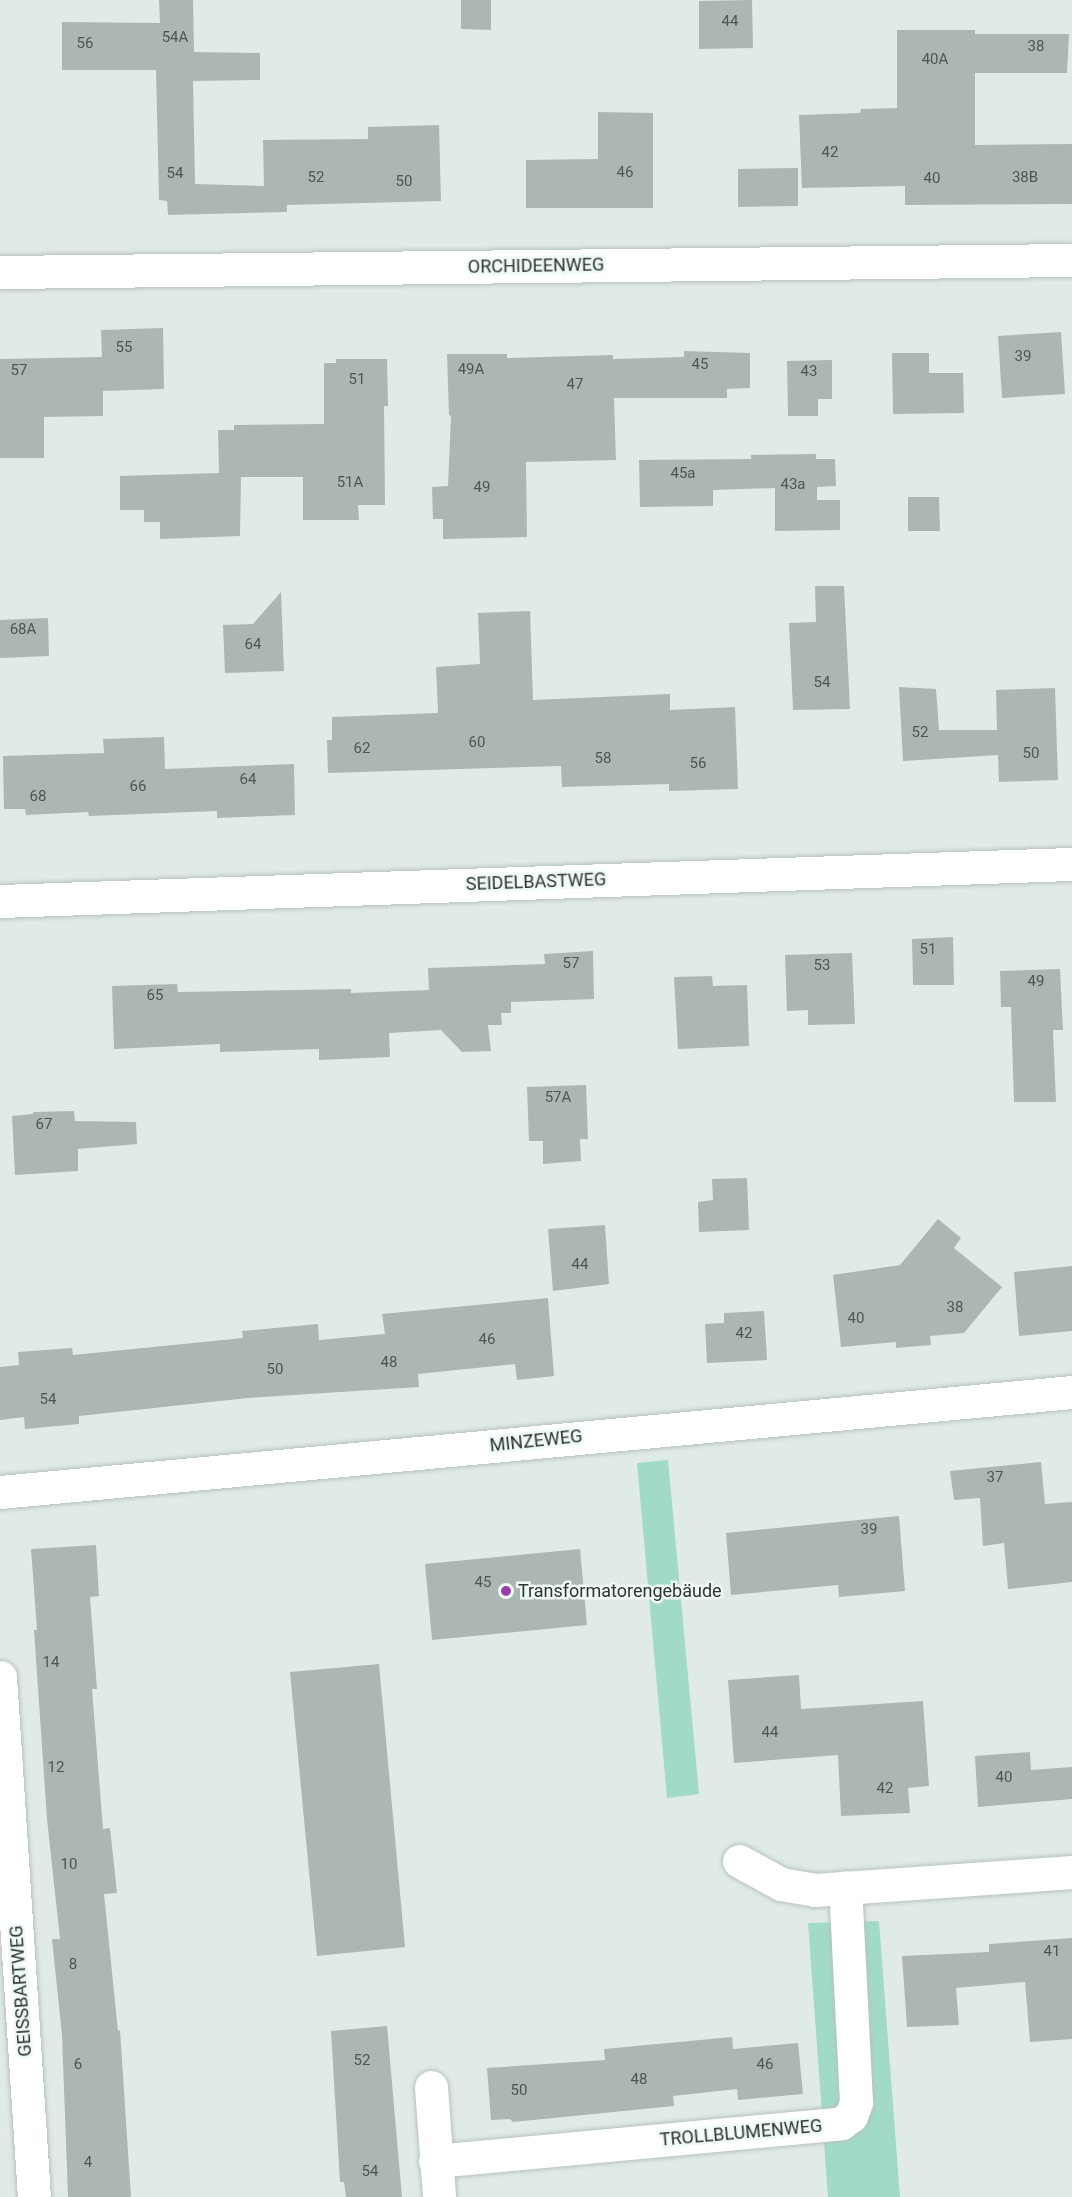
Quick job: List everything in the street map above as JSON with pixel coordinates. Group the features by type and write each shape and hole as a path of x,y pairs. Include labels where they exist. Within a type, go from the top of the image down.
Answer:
{"street":[{"name":"ORCHIDEENWEG","path":"0,272 1072,260"},
{"name":"SEIDELBASTWEG","path":"0,901 1072,864"},
{"name":"MINZEWEG","path":"0,1492 1072,1392"},
{"name":"GEISSBARTWEG","path":"0,1677 34,2197"},
{"path":"739,1861 781,1884 815,1890 1072,1872"},
{"name":"TROLLBLUMENWEG","path":"435,2161 841,2124 851,2116 856,2102 845,1887"},
{"path":"431,2087 439,2197"}],"green space":[{"path":"668,1460 699,1794 667,1798 637,1463"},
{"path":"879,1921 900,2197 828,2197 808,1923"}],"building":[{"path":"159,0 193,0 194,52 260,53 260,80 193,81 195,184 264,186 263,140 368,139 368,127 439,125 441,201 287,205 287,212 168,215 167,201 159,200 156,70 62,70 62,22 160,23"},
{"path":"461,0 491,0 491,30 461,29"},
{"path":"752,0 753,48 699,49 699,1"},
{"path":"897,30 975,30 975,34 1069,34 1067,73 975,73 975,145 1072,144 1072,204 905,205 905,186 802,188 799,115 860,113 861,109 897,108"},
{"path":"598,112 653,113 653,208 526,208 526,160 598,159"},
{"path":"798,168 798,206 738,207 738,169"},
{"path":"163,328 164,389 103,391 103,416 44,417 44,458 0,458 0,359 102,357 101,330"},
{"path":"1061,332 1065,394 1002,398 998,336"},
{"path":"684,351 750,353 750,388 727,389 727,398 614,398 616,460 526,462 527,537 443,539 443,519 433,519 432,487 448,486 451,416 449,415 447,354 507,354 507,358 613,355 613,359 684,357"},
{"path":"892,353 929,353 929,373 963,373 964,413 893,414"},
{"path":"336,359 387,359 388,406 384,406 385,505 358,505 359,520 303,520 303,477 241,477 240,536 160,539 160,522 144,522 144,510 120,510 120,476 219,473 218,430 234,430 234,425 324,424 324,363 336,363"},
{"path":"832,360 832,399 818,399 818,416 788,416 787,361"},
{"path":"816,454 816,459 835,459 836,486 817,487 817,500 840,500 840,530 775,531 775,488 713,490 713,506 640,507 639,460 751,459 751,455"},
{"path":"908,497 939,497 940,531 908,531"},
{"path":"815,586 844,586 850,709 793,710 789,623 816,622"},
{"path":"281,592 284,671 225,673 223,625 253,624"},
{"path":"530,611 533,700 670,694 670,710 735,707 738,789 669,791 669,784 562,787 561,766 328,773 327,740 332,740 332,717 438,713 436,667 480,664 478,613"},
{"path":"48,618 49,656 0,658 0,620"},
{"path":"899,687 936,689 939,730 997,730 996,690 1055,688 1058,780 999,782 998,755 903,761"},
{"path":"164,737 165,769 294,764 295,815 217,818 217,811 89,816 88,812 26,815 25,809 4,809 3,756 104,753 103,739"},
{"path":"953,937 954,985 913,985 912,939"},
{"path":"593,951 594,999 511,1002 511,1013 501,1013 502,1025 488,1025 491,1051 462,1052 441,1030 389,1033 390,1057 319,1060 319,1049 220,1052 220,1044 114,1049 112,986 177,984 178,992 351,989 351,993 429,990 428,968 545,964 544,954"},
{"path":"852,953 855,1024 808,1025 808,1010 787,1011 785,955"},
{"path":"1060,969 1063,1030 1053,1030 1056,1102 1014,1102 1011,1007 1001,1007 1000,971"},
{"path":"712,976 713,986 747,985 749,1046 678,1049 674,977"},
{"path":"586,1085 588,1139 580,1139 581,1161 543,1164 543,1141 529,1141 527,1087"},
{"path":"74,1111 75,1121 136,1122 137,1144 78,1149 78,1171 15,1175 12,1116 33,1114 33,1112"},
{"path":"747,1178 749,1230 699,1232 698,1202 713,1200 712,1179"},
{"path":"938,1219 961,1238 954,1248 1002,1287 964,1333 930,1336 931,1345 896,1348 896,1342 841,1347 833,1275 900,1265"},
{"path":"605,1225 609,1284 553,1291 548,1229"},
{"path":"1072,1266 1072,1331 1019,1336 1014,1272"},
{"path":"548,1298 554,1376 517,1380 515,1364 418,1374 419,1387 248,1398 79,1416 79,1424 25,1429 24,1417 0,1420 0,1367 19,1365 18,1352 72,1348 73,1355 243,1338 242,1331 318,1324 319,1340 385,1334 382,1314"},
{"path":"764,1311 767,1360 707,1363 705,1324 724,1323 724,1313"},
{"path":"1041,1462 1045,1504 1072,1502 1072,1582 1008,1589 1004,1543 983,1546 980,1498 954,1500 950,1471"},
{"path":"899,1516 905,1591 839,1597 838,1585 731,1595 726,1533"},
{"path":"96,1545 99,1596 90,1597 97,1689 92,1689 103,1829 110,1828 117,1893 104,1894 118,2031 120,2030 131,2197 68,2197 62,2035 52,1939 60,1939 47,1819 34,1630 37,1630 31,1549"},
{"name":"Transformatorengebäude","path":"580,1549 587,1625 432,1640 425,1564"},
{"path":"379,1664 405,1947 317,1956 290,1672"},
{"path":"799,1675 801,1709 923,1701 929,1786 908,1788 910,1813 841,1816 838,1755 734,1763 728,1680"},
{"path":"1030,1752 1031,1770 1072,1767 1072,1799 978,1807 975,1756"},
{"path":"1072,1938 1072,2039 1030,2042 1025,1982 956,1988 959,2025 907,2027 902,1956 989,1952 989,1944"},
{"path":"387,2026 402,2197 346,2197 344,2182 340,2182 331,2031"},
{"path":"732,2037 733,2049 798,2043 803,2094 738,2100 737,2089 673,2096 674,2106 513,2122 510,2119 491,2120 487,2068 605,2060 604,2049"}],"place":[{"name":"Transformatorengebäude","path":"506,1591"}]}
